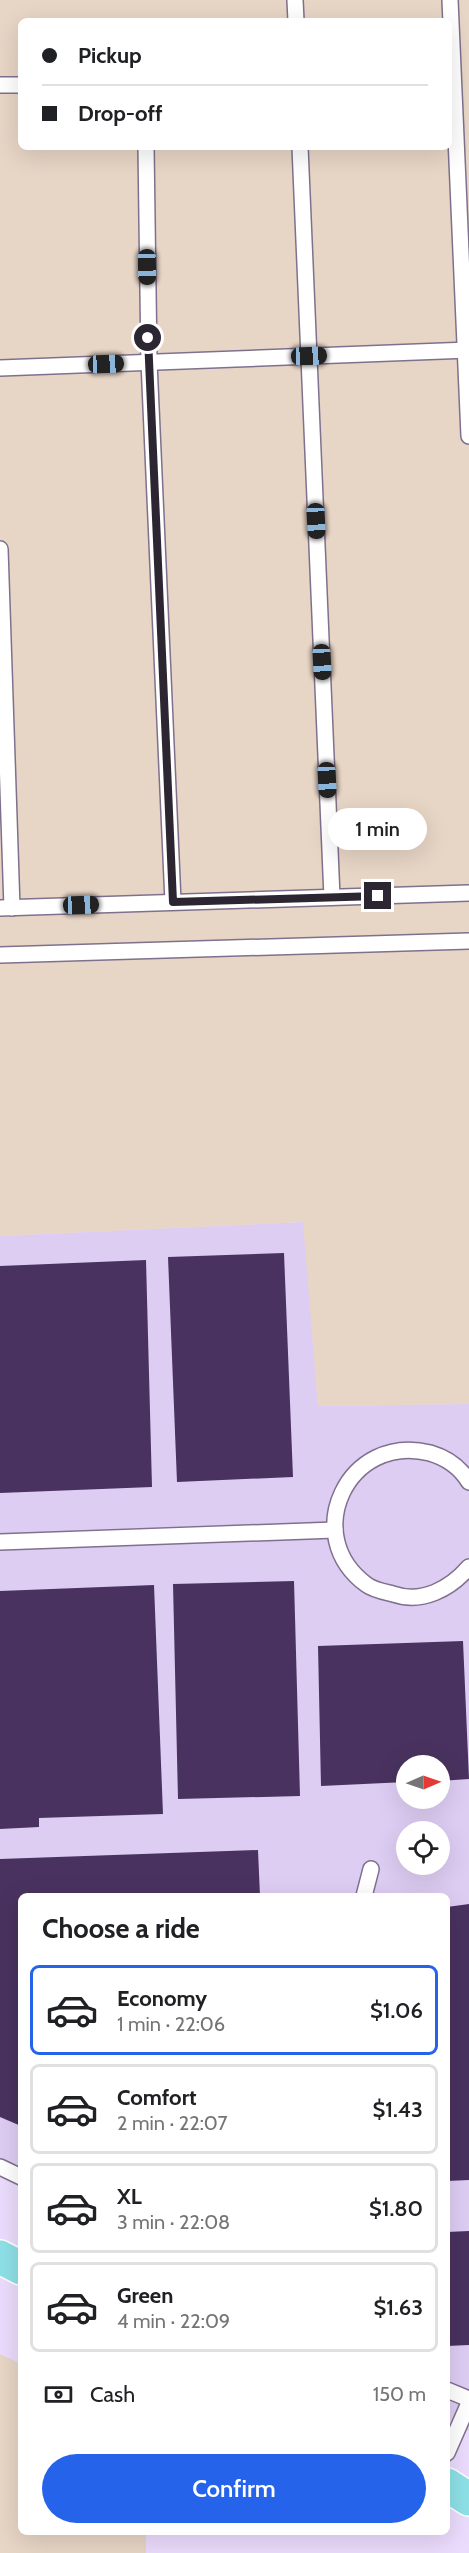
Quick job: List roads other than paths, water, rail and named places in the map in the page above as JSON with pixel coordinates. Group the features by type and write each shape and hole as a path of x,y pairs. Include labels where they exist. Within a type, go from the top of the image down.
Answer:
{"highway":[{"path":"0,2257 18,2266"},
{"path":"450,2487 469,2499"}],"lane":[{"path":"295,0 296,18"},
{"path":"450,0 451,18"},
{"path":"452,41 469,436"},
{"path":"0,85 18,84"},
{"path":"146,150 149,362 173,902"},
{"path":"300,150 332,897"},
{"path":"0,368 467,350"},
{"path":"0,549 6,908 469,893"},
{"path":"0,955 469,941"},
{"path":"469,1482 463,1472 443,1457 410,1448 381,1454 359,1467 343,1488 336,1509 335,1530 342,1554 352,1571 369,1586 402,1598 432,1595 456,1581 469,1567"},
{"path":"0,1542 335,1530"},
{"path":"365,1893 371,1869"},
{"path":"0,2167 18,2176"},
{"path":"450,2392 469,2401 450,2447"}]}
